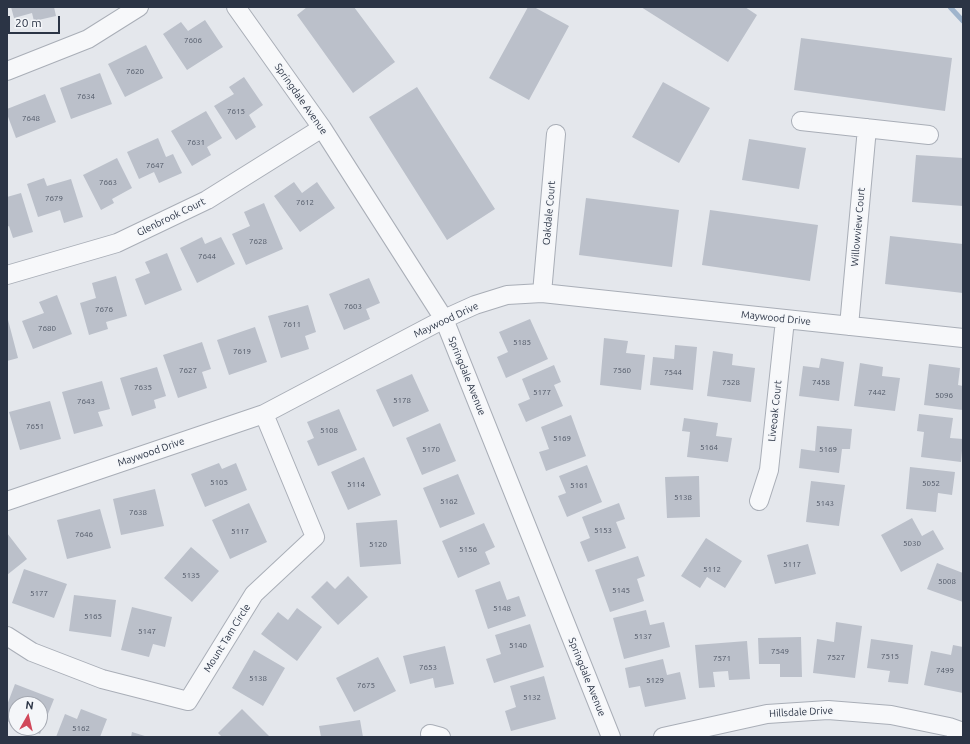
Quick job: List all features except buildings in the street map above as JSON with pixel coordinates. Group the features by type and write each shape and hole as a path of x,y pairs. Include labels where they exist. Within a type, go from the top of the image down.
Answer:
{"street":[{"path":"7,71 88,39 139,7"},
{"name":"Springdale Avenue","path":"243,9 322,128 444,319 611,737"},
{"path":"801,121 929,135"},
{"name":"Glenbrook Court","path":"7,275 124,240 206,200 322,128"},
{"name":"Willowview Court","path":"849,326 867,128"},
{"name":"Oakdale Court","path":"542,293 556,134"},
{"name":"Maywood Drive","path":"7,501 264,414 444,319 475,305 507,296 542,293 963,338"},
{"name":"Liveoak Court","path":"759,501 768,470 785,320"},
{"name":"Mount Tam Circle","path":"7,636 32,652 102,679 188,701 254,594 315,536 264,414"},
{"name":"Hillsdale Drive","path":"662,737 767,714 828,710 891,716 949,727 963,732"}],"waterway":[{"path":"950,7 963,21"}]}
